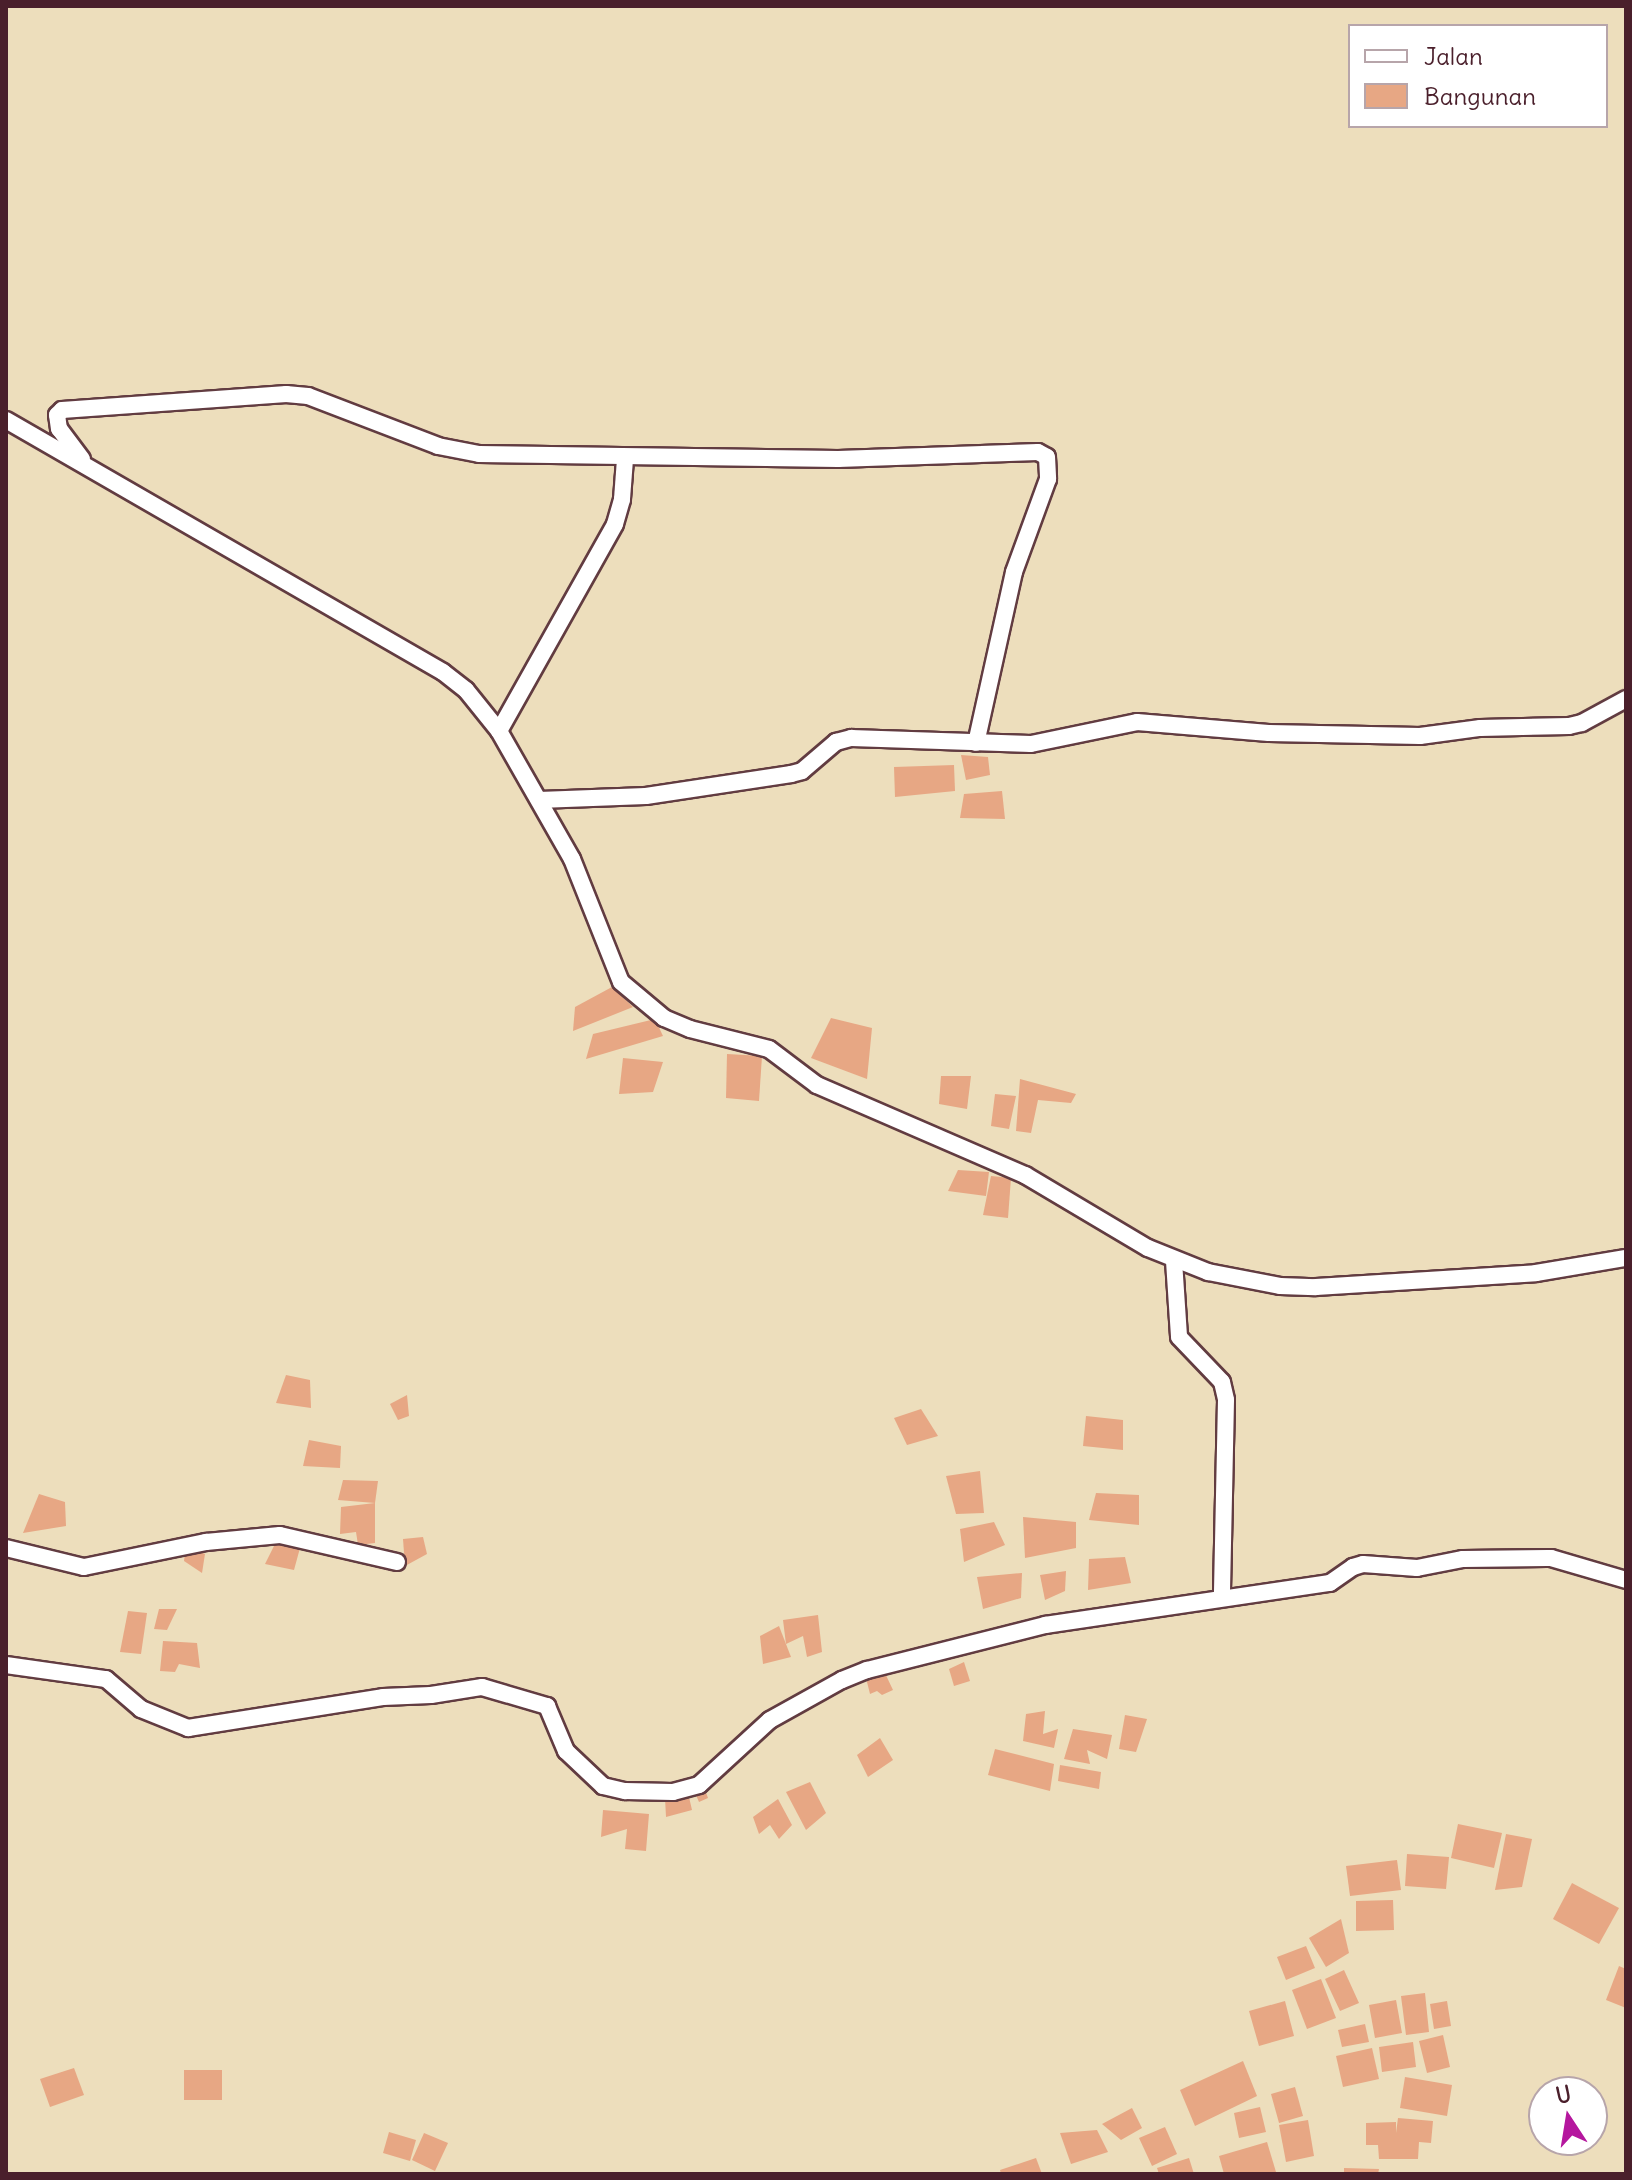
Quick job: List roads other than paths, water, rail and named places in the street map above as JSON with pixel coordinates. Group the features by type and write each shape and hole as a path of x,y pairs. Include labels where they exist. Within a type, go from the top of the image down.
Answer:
{"street":[{"path":"88,467 59,429 57,415 62,410 286,394 317,398 457,451 625,459 838,459 1025,451 1047,457 1048,479 1014,572 976,743"},
{"path":"6,420 443,672 466,690 499,731 579,873 621,982 664,1018 690,1029 769,1049 817,1085 1043,1183 1174,1261 1244,1281 1316,1287 1536,1273 1626,1258"},
{"path":"499,731 615,524 622,499 625,459"},
{"path":"539,800 646,796 791,774 802,771 836,742 851,738 1042,743 1112,724 1137,722 1269,733 1420,736 1480,728 1554,727 1582,723 1626,699"},
{"path":"1174,1261 1179,1337 1222,1382 1226,1400 1222,1596"},
{"path":"6,1548 84,1567 206,1542 280,1535 397,1562"},
{"path":"6,1665 106,1679 141,1709 188,1728 383,1697 431,1695 482,1687 547,1706 566,1751 603,1786 625,1791 673,1792 706,1780 787,1709 867,1670 1045,1625 1222,1596 1330,1583 1357,1565 1424,1568 1463,1559 1551,1558 1626,1580"}]}
